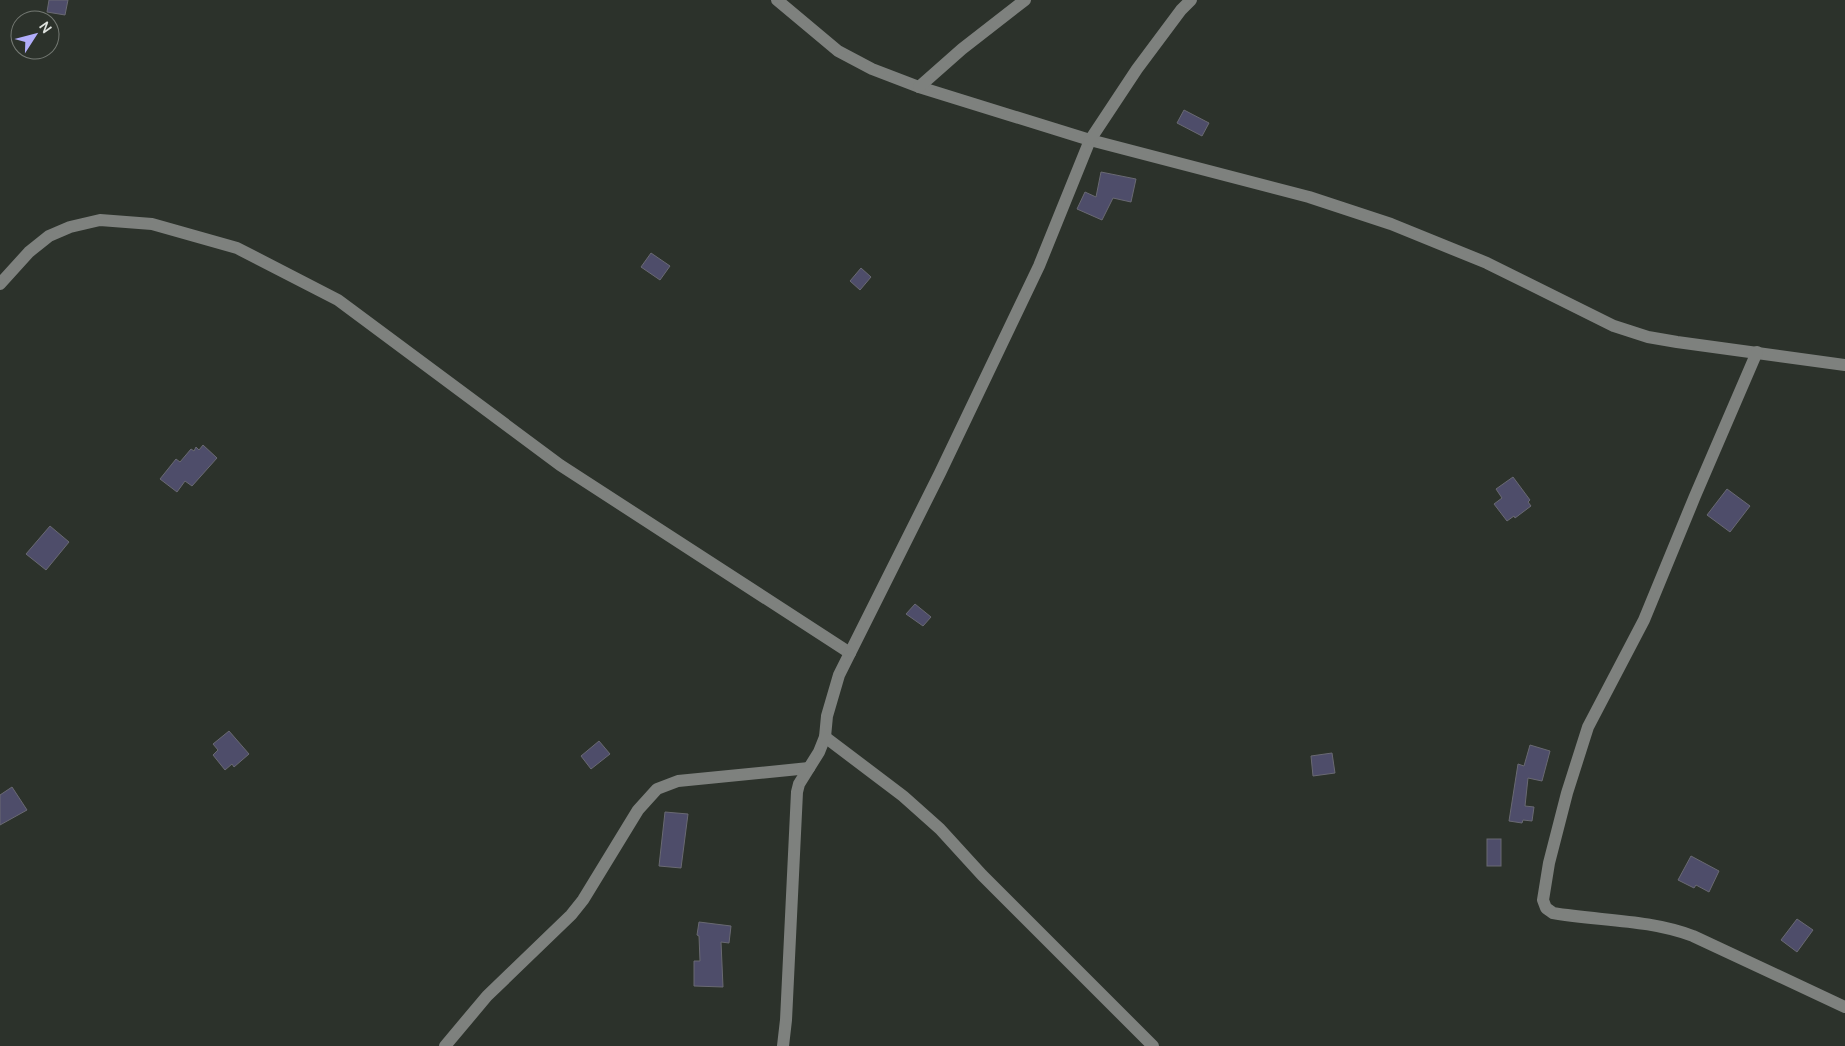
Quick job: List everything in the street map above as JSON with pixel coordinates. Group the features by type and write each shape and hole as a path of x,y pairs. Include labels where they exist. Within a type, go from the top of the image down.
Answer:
{"street":[{"path":"777,0 838,51 872,69 919,87 1090,140 1310,197 1391,224 1487,263 1614,326 1648,337 1845,365"},
{"path":"919,87 962,49 1025,0"},
{"path":"783,1046 786,1020 795,810 799,784 819,752 825,737 827,716 839,675 940,473 1039,266 1090,140 1137,69 1180,10 1191,0"},
{"path":"0,284 29,252 50,236 70,227 100,220 152,224 237,248 338,300 560,465 850,652"},
{"path":"1757,352 1694,496 1644,620 1588,727 1549,863 1543,900 1546,908 1552,912 1672,928 1845,1007"},
{"path":"825,737 903,796 940,829 982,875 1153,1046"},
{"path":"445,1046 487,996 571,915 583,900 638,810 657,788 678,781 809,768"}],"building":[{"path":"49,0 68,0 65,15 60,14 60,10 47,10"},
{"path":"1184,110 1209,123 1202,136 1177,123"},
{"path":"1101,172 1136,179 1131,202 1113,198 1102,220 1077,209 1085,192 1096,197"},
{"path":"651,253 670,266 660,280 641,267"},
{"path":"861,268 871,277 860,290 850,281"},
{"path":"203,445 217,458 192,486 185,481 177,492 160,479 176,459 180,462 191,449 194,451 196,447 199,450"},
{"path":"1513,477 1530,500 1528,502 1531,506 1515,518 1514,516 1507,521 1494,504 1502,498 1496,489"},
{"path":"1727,489 1750,506 1730,532 1707,515"},
{"path":"50,526 69,542 46,570 26,554"},
{"path":"915,604 931,617 923,626 906,614"},
{"path":"229,731 249,754 234,767 232,764 225,770 213,755 218,750 213,744"},
{"path":"599,741 610,754 591,769 581,756"},
{"path":"1530,745 1550,751 1542,781 1528,778 1525,806 1534,807 1532,821 1523,820 1522,823 1509,821 1518,764 1524,766"},
{"path":"1332,753 1335,773 1313,776 1311,756"},
{"path":"12,787 27,810 0,825 0,795"},
{"path":"665,812 688,814 681,868 659,866"},
{"path":"1487,839 1501,839 1501,866 1487,866"},
{"path":"1691,856 1719,871 1709,892 1696,885 1694,888 1678,880"},
{"path":"1797,919 1813,930 1797,952 1781,940"},
{"path":"699,922 731,926 729,943 721,942 723,987 694,986 694,961 700,961 699,936 697,935"}]}
